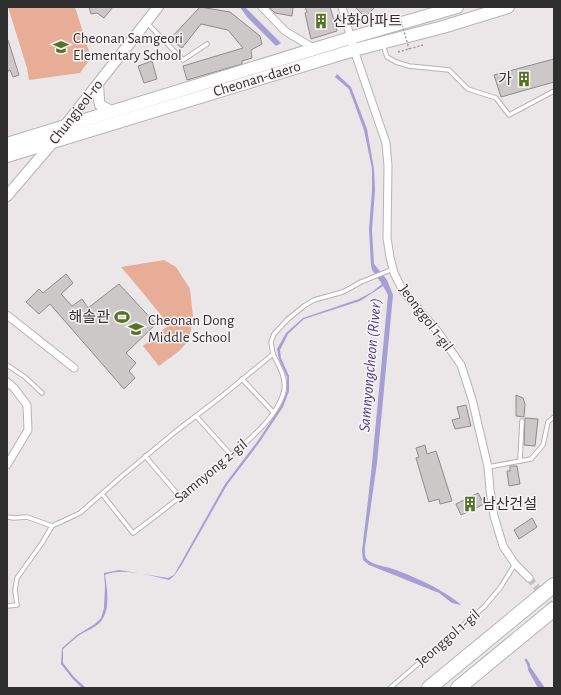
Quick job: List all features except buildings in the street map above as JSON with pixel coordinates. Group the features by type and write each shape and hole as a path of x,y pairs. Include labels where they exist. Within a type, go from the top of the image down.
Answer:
{"highway":[{"path":"429,688 554,585"},
{"path":"458,688 554,609"},
{"path":"471,688 554,615"}],"main road":[{"name":"Cheonan-daero","path":"7,156 352,44 457,7"},
{"name":"Cheonan-daero","path":"7,144 315,49 382,42 443,28 508,7"}],"street":[{"name":"Chungjeol-ro","path":"7,196 53,142 158,7"},
{"path":"262,7 285,31 315,49"},
{"path":"338,7 352,44"},
{"path":"342,7 352,44"},
{"name":"Jeonggol 1-gil","path":"352,44 386,143 388,166 387,238 393,269 403,291 438,332 461,365 472,399 488,467 494,516 503,546 515,564 529,578"},
{"path":"98,84 100,105 113,112"},
{"path":"7,316 74,368"},
{"path":"7,382 14,388 27,405 28,430 7,465"}],"lane":[{"path":"146,23 183,60 207,44"},
{"path":"382,42 387,57 396,62 409,66 449,70 468,88 496,98 509,115 554,91"},
{"name":"Samnyong 2-gil","path":"102,494 133,533 180,497 252,437 268,421 284,393 284,381 280,367 273,354 271,342 274,334 288,319 314,300 343,292 393,269"},
{"path":"7,606 17,605 15,590 17,578 52,526 80,513 146,456 273,354"},
{"path":"7,365 42,393"},
{"path":"242,380 273,412"},
{"path":"196,416 231,455"},
{"path":"488,467 531,459 543,445 548,422 554,417"},
{"path":"520,461 522,421"},
{"path":"146,456 180,497"},
{"path":"7,516 27,517 52,526"},
{"name":"Jeonggol 1-gil","path":"390,688 484,607 500,588 515,564"}],"path":[{"path":"401,21 409,49"},
{"path":"398,52 423,45"}],"shaded area":[{"name":"Cheonan Samgeori Elementary School","path":"8,7 75,7 91,58 80,73 29,80 27,68"},
{"path":"240,7 245,7 281,43 276,46 247,17"},
{"path":"337,74 351,87 367,129 374,169 375,190 372,230 374,264 387,280 393,295 377,463 365,555 367,560 417,579 447,594 461,605 452,603 439,593 369,565 363,560 362,551 388,295 383,286 360,301 304,319 288,334 280,350 281,358 289,376 289,391 283,407 259,443 227,485 174,576 169,580 128,572 105,575 107,608 103,618 98,624 78,636 63,649 63,663 74,677 86,688 82,688 61,664 62,648 101,618 104,608 104,573 119,570 168,578 174,575 225,484 257,442 281,406 287,391 287,377 279,359 277,349 286,333 303,318 359,299 372,292 382,284 372,270 371,265 369,229 372,169 364,130 349,89 335,77"},
{"path":"164,260 176,267 190,289 193,317 189,340 179,351 159,366 143,346 169,325 121,267"},
{"path":"527,662 545,688 538,688 528,670"}],"waterway":[{"name":"Samnyongcheon (River)","path":"526,660 529,665"}],"tunnel":[{"path":"529,578 554,609"}],"place":[{"name":"산화아파트","path":"321,21"},
{"name":"Cheonan Samgeori Elementary School","path":"61,47"},
{"name":"가","path":"524,79"},
{"name":"해솔관","path":"122,317"},
{"name":"Cheonan Dong Middle School","path":"136,329"},
{"name":"남산건설","path":"470,504"}]}
